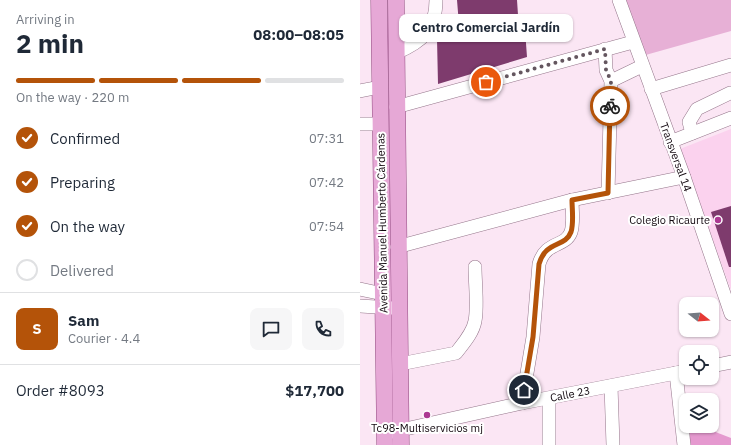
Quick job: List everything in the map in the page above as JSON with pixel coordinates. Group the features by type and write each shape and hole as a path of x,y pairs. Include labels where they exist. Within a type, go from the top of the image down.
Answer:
{"main road":[{"name":"Avenida Manuel Humberto Cárdenas","path":"379,0 381,124 388,303 385,439"},
{"name":"Avenida Manuel Humberto Cárdenas","path":"396,0 398,247 388,303 400,364 400,438"}],"street":[{"path":"396,53 414,46 425,36 433,22 436,0"},
{"name":"Transversal 14","path":"618,0 684,178 731,314"},
{"path":"396,107 633,42"},
{"path":"605,49 606,70 611,81 608,193"},
{"path":"651,90 731,65"},
{"path":"611,81 642,66"},
{"path":"360,92 380,87"},
{"path":"692,133 689,122 697,109 730,93"},
{"path":"670,142 731,118"},
{"path":"360,124 381,124"},
{"path":"398,247 572,200 684,178"},
{"path":"522,403 533,337 539,264 542,254 549,247 566,240 572,231 572,200"},
{"path":"400,364 456,353 460,348 471,331 475,320 475,267"},
{"path":"360,289 388,303"},
{"path":"360,306 388,303"},
{"path":"719,365 731,362"},
{"name":"Calle 23","path":"385,439 400,438 522,403 679,372"},
{"path":"682,385 684,445"},
{"path":"612,386 613,445"},
{"path":"548,399 549,445"}],"shaded area":[{"path":"623,0 731,0 731,31 642,56"},
{"name":"Colegio Ricaurte","path":"731,129 731,290 680,149"},
{"path":"690,433 718,433 731,438 731,445 689,445"}],"building":[{"path":"457,0 517,0 518,15 524,16 527,57 438,84 437,39 460,37"},
{"path":"731,206 731,267 729,267 711,212"}],"way so far":[{"path":"486,82 605,49 606,70 611,81 610,106"}],"place":[{"name":"Centro Comercial Jardín","path":"486,82"},
{"name":"Colegio Ricaurte","path":"718,220"},
{"name":"Tc98-Multiservicios mj","path":"427,415"}],"route":[{"path":"524,390 533,337 539,264 542,254 549,247 566,240 572,231 572,200 608,193 610,106"}]}
